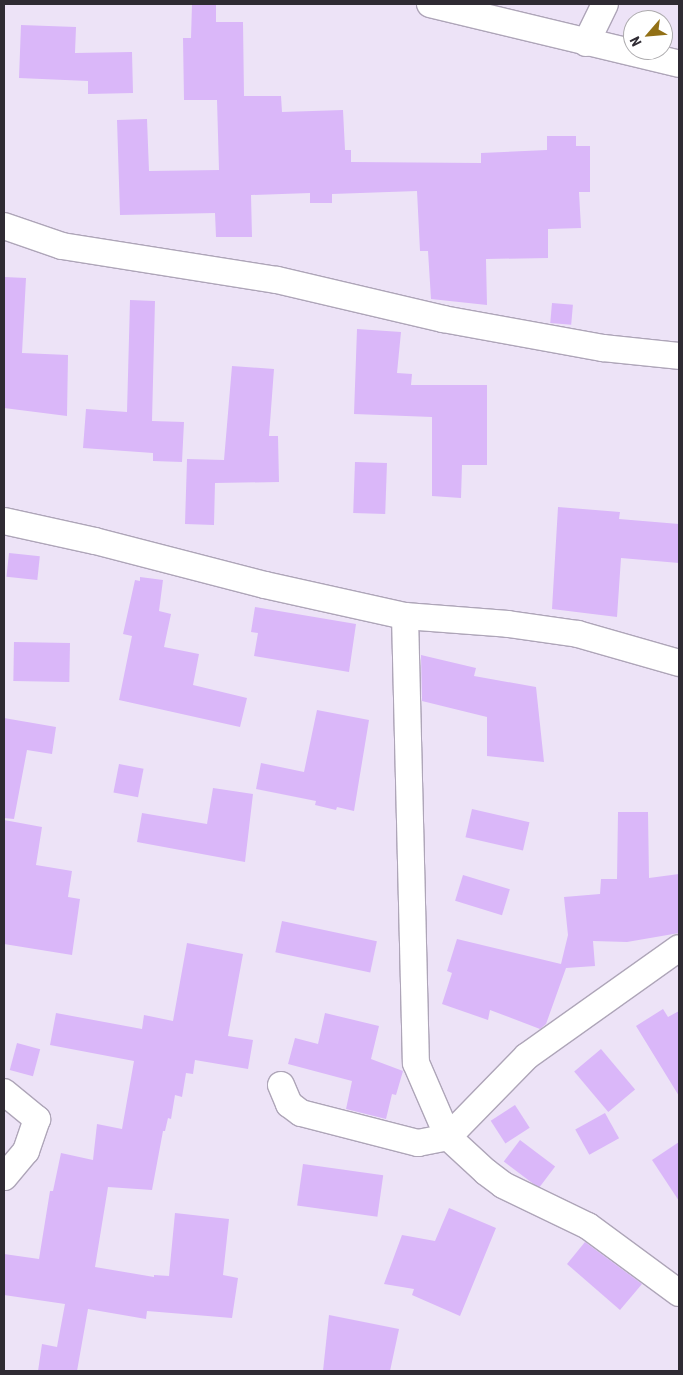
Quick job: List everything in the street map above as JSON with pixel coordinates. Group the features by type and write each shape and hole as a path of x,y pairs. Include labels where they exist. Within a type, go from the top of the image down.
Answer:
{"street":[{"path":"430,4 586,44 679,64"},
{"path":"586,44 605,4"},
{"path":"4,226 62,246 277,280 443,319 593,346 679,356"},
{"path":"4,521 95,541 265,585 405,616 508,624 578,634 679,663"},
{"path":"405,616 416,1064 448,1137 503,1185 588,1226 679,1292"},
{"path":"281,1085 289,1104 301,1113 418,1143 448,1137 527,1056 679,948"},
{"path":"4,1092 37,1119 26,1151 4,1177"}],"building":[{"path":"192,4 216,4 216,22 243,22 244,96 281,96 282,112 343,110 345,150 351,150 351,162 481,163 481,153 547,150 547,136 576,136 576,146 590,146 590,192 579,192 581,228 548,229 548,258 486,259 487,305 431,299 428,251 420,251 417,191 332,194 332,203 310,203 310,193 251,195 252,237 216,237 215,213 120,215 117,120 147,119 149,171 219,170 217,100 184,100 183,38 191,38"},
{"path":"21,25 76,27 75,53 132,52 133,93 88,94 88,81 19,78"},
{"path":"4,277 26,278 22,353 68,355 67,416 4,408"},
{"path":"130,300 155,301 152,421 184,422 182,462 153,461 153,453 83,448 86,409 127,412"},
{"path":"552,303 573,305 571,325 550,323"},
{"path":"357,329 401,332 397,373 412,374 411,385 487,385 487,465 462,465 461,498 432,496 432,417 354,414"},
{"path":"232,366 274,369 269,436 278,436 279,482 215,483 214,525 185,524 187,459 224,460"},
{"path":"355,462 387,463 385,514 353,513"},
{"path":"558,507 620,512 619,519 679,524 679,563 621,558 617,617 552,609"},
{"path":"9,553 40,556 37,580 6,577"},
{"path":"140,577 163,580 159,611 171,614 164,647 199,654 193,685 247,698 240,727 119,700 132,636 123,634 135,580 140,581"},
{"path":"255,607 356,624 349,672 254,656 258,633 251,632"},
{"path":"14,642 70,643 69,682 13,681"},
{"path":"421,655 476,668 474,676 536,687 544,762 487,756 487,717 422,701"},
{"path":"317,710 369,720 354,811 337,807 336,810 315,805 316,801 256,789 261,763 304,772"},
{"path":"4,718 56,727 52,754 27,750 14,819 4,818"},
{"path":"119,764 144,769 138,797 113,792"},
{"path":"213,788 253,794 245,862 137,842 142,813 207,824"},
{"path":"472,809 529,822 523,851 465,837"},
{"path":"618,812 648,812 649,878 679,874 679,933 627,942 593,941 595,966 566,968 546,1024 540,1029 490,1010 488,1020 442,1004 452,973 447,971 457,939 561,964 568,935 564,897 600,894 601,879 617,879"},
{"path":"4,820 42,827 36,865 72,871 68,897 80,899 72,955 4,944"},
{"path":"463,875 510,889 502,915 455,901"},
{"path":"282,921 377,941 370,972 275,952"},
{"path":"187,943 243,954 228,1036 253,1040 248,1069 195,1060 193,1074 186,1073 182,1097 175,1095 171,1119 168,1118 165,1131 163,1131 152,1190 108,1187 95,1267 154,1277 154,1275 169,1276 175,1213 229,1219 223,1275 238,1278 232,1318 147,1311 146,1319 88,1309 77,1371 38,1371 42,1344 57,1347 65,1304 4,1295 4,1254 39,1259 50,1191 53,1191 61,1153 93,1160 97,1124 122,1129 134,1061 50,1045 56,1013 142,1029 144,1015 173,1021"},
{"path":"663,1009 668,1017 679,1011 679,1096 636,1026"},
{"path":"325,1013 379,1026 371,1059 403,1071 396,1095 392,1094 386,1119 346,1109 352,1081 288,1064 295,1038 318,1044"},
{"path":"17,1043 40,1049 33,1076 10,1070"},
{"path":"601,1049 635,1090 608,1112 574,1071"},
{"path":"515,1105 530,1128 505,1143 491,1121"},
{"path":"605,1113 619,1138 589,1155 575,1129"},
{"path":"520,1140 555,1166 539,1188 504,1162"},
{"path":"679,1142 679,1201 652,1160"},
{"path":"303,1164 383,1175 377,1217 297,1206"},
{"path":"449,1208 496,1228 460,1316 412,1295 414,1289 384,1284 402,1235 435,1241"},
{"path":"585,1242 642,1284 620,1310 567,1264"},
{"path":"329,1315 399,1329 390,1371 323,1371"}]}
